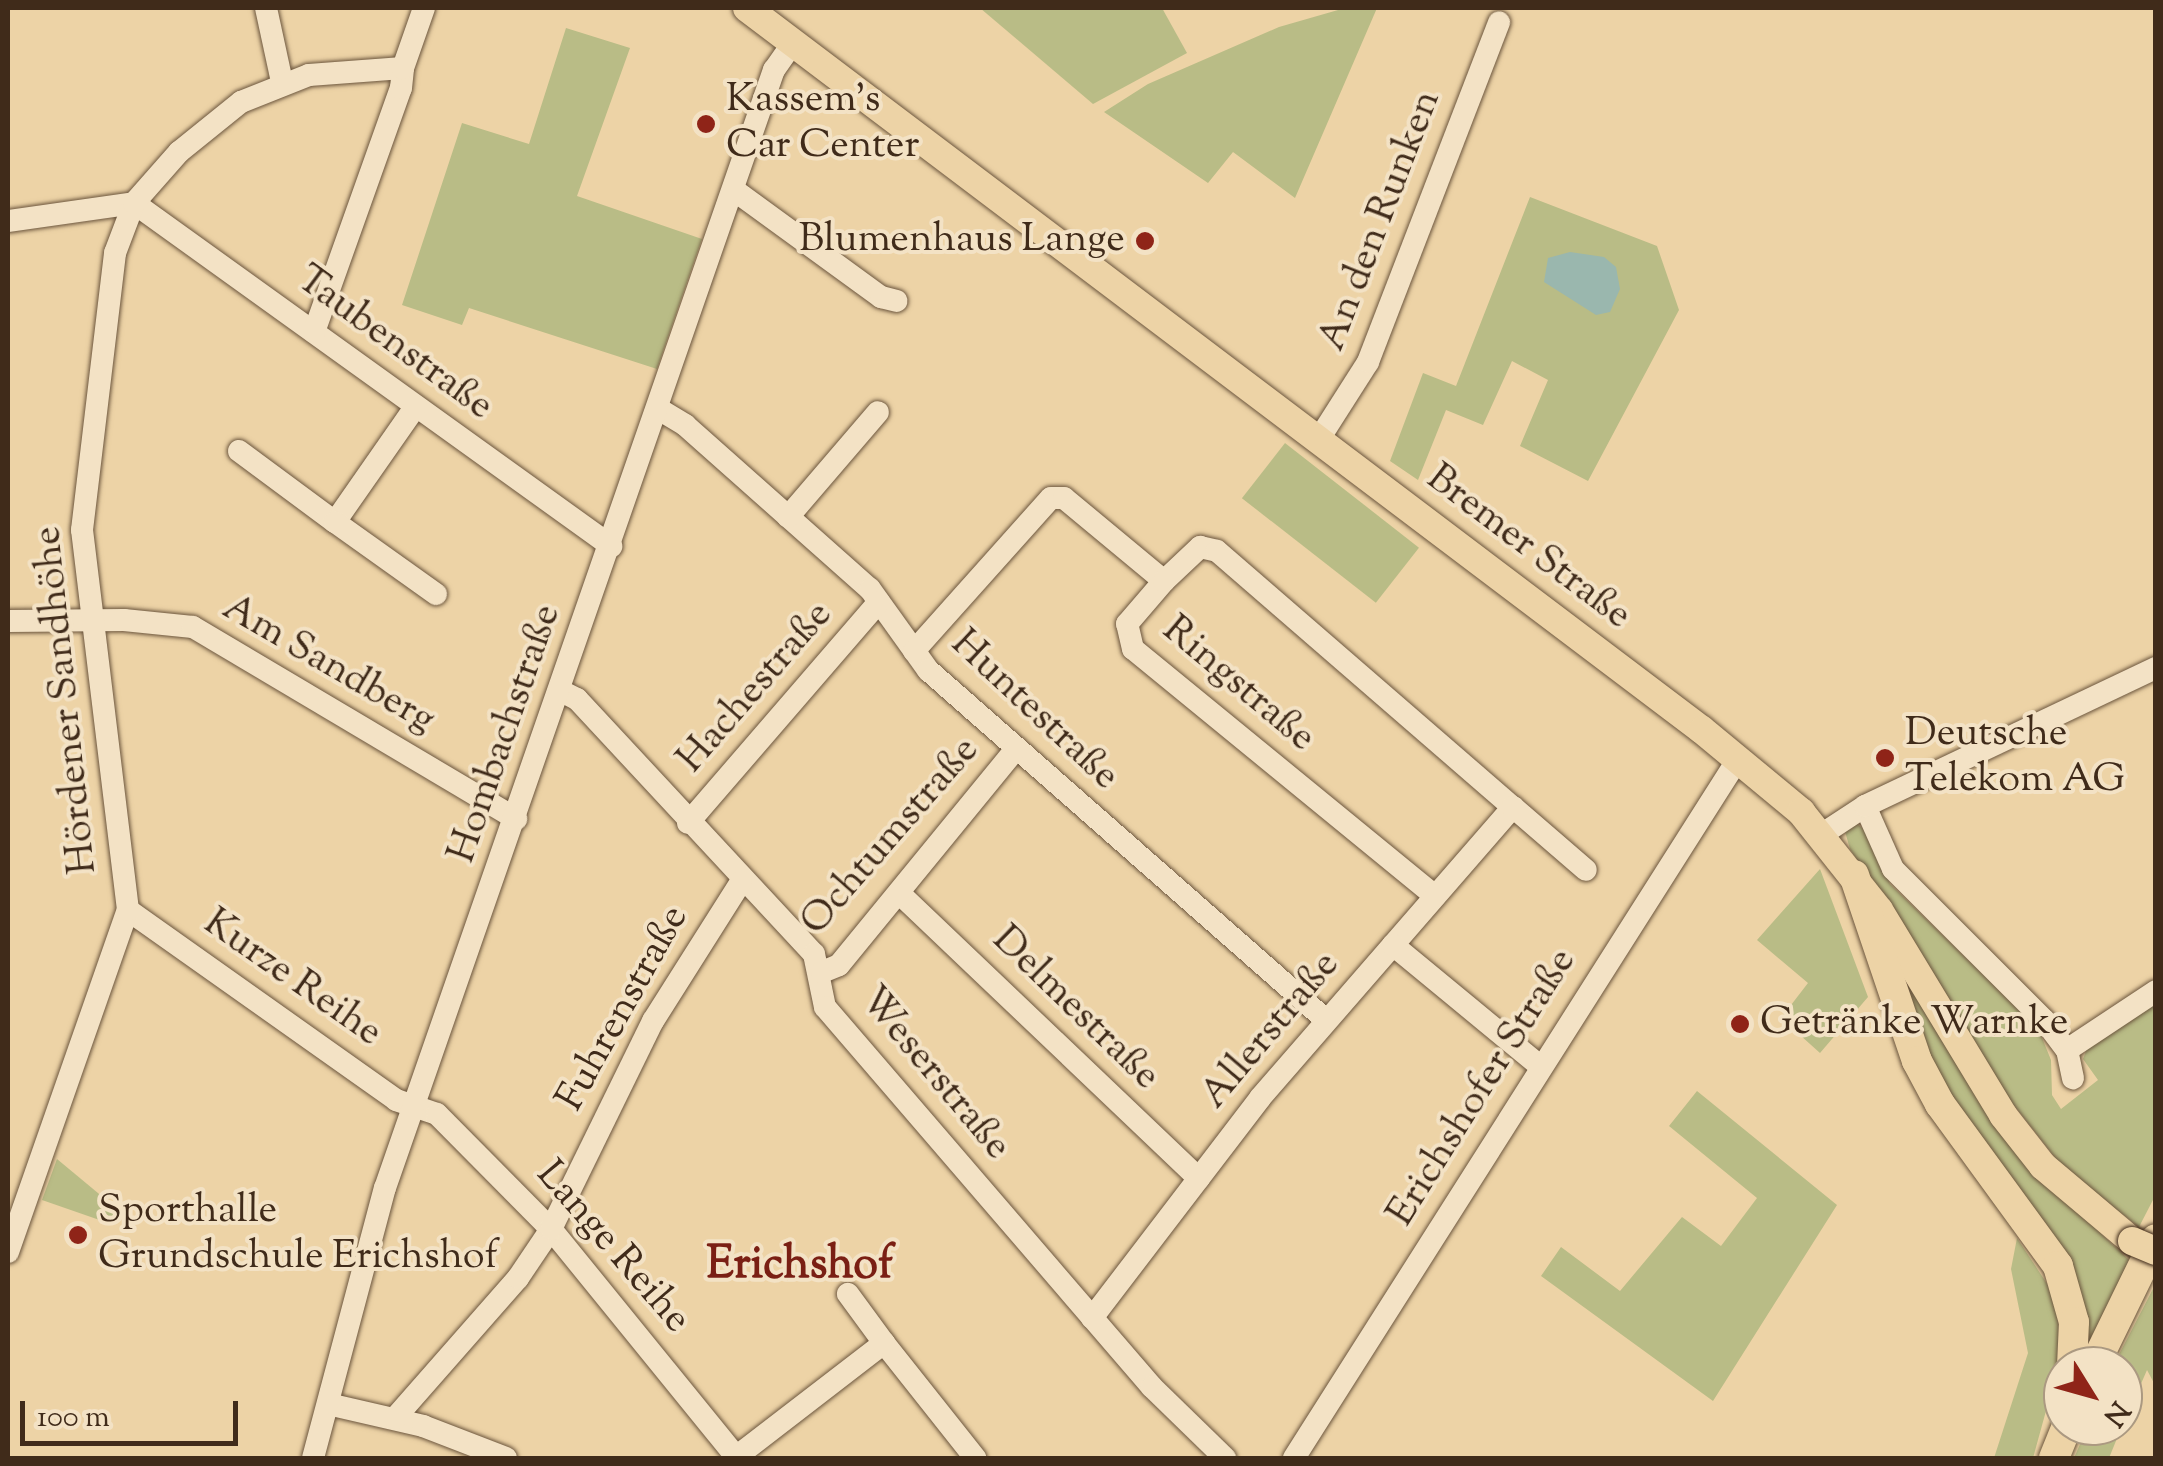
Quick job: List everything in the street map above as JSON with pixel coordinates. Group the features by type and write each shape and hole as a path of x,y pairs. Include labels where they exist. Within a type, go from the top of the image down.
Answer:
{"highway":[{"path":"1854,875 1917,1061 1940,1104 2058,1266 2074,1322 2073,1346"},
{"path":"2103,1346 2148,1244"}],"main road":[{"name":"Bremer Straße","path":"747,8 1738,759 1822,834 1854,875 2003,1115 2057,1180 2148,1244"}],"street":[{"path":"266,8 282,82"},
{"path":"314,332 424,8"},
{"name":"An den Runken","path":"1318,440 1368,362 1498,22"},
{"name":"Hombachstraße","path":"312,1458 362,1263 414,1105 774,70 793,43"},
{"name":"Hördener Sandhöhe","path":"8,1252 128,910 89,619 83,502 115,253 134,203 179,152 241,102 282,82 403,68"},
{"path":"734,190 881,297 897,301"},
{"path":"8,221 134,203"},
{"name":"Taubenstraße","path":"134,203 611,546"},
{"path":"335,522 416,406"},
{"name":"Huntestraße","path":"658,408 788,518 879,602 914,651 1016,749 1326,1020"},
{"path":"788,518 878,412"},
{"path":"239,451 436,594"},
{"path":"914,651 1052,498 1064,498 1164,580"},
{"name":"Ringstraße","path":"1435,896 1132,649 1126,624 1164,580 1200,547 1216,551 1586,870"},
{"name":"Hachestraße","path":"688,823 879,602"},
{"name":"Am Sandberg","path":"8,621 89,619 193,627 516,818"},
{"path":"1822,834 1865,806 2156,668"},
{"name":"Weserstraße","path":"561,690 577,699 740,882 814,954 822,972 825,1007 1092,1318 1226,1458"},
{"name":"Ochtumstraße","path":"822,972 839,965 1016,749"},
{"name":"Erichshofer Straße","path":"1294,1458 1738,759"},
{"path":"1865,806 1892,868 2008,980 2067,1050 2073,1078"},
{"path":"1393,944 1513,808"},
{"name":"Fuhrenstraße","path":"395,1418 518,1278 551,1228 654,1020 740,882"},
{"name":"Delmestraße","path":"899,893 1199,1179"},
{"name":"Kurze Reihe","path":"128,910 396,1100 414,1105"},
{"name":"Allerstraße","path":"1092,1318 1326,1020 1393,944 1540,1066"},
{"path":"2067,1050 2156,991"},
{"name":"Lange Reihe","path":"414,1105 437,1114 551,1228 736,1458"},
{"path":"848,1294 975,1458"},
{"path":"736,1458 884,1343"},
{"path":"328,1404 395,1418 506,1458"}],"green space":[{"path":"980,8 1162,8 1187,53 1093,104"},
{"path":"1345,8 1377,8 1295,198 1233,152 1208,183 1104,112 1148,84 1279,27"},
{"path":"566,28 630,48 577,196 702,239 657,369 469,308 462,325 402,305 462,123 529,144"},
{"path":"1530,197 1657,246 1679,310 1588,481 1520,446 1548,380 1512,361 1483,425 1446,410 1418,480 1390,461 1423,373 1456,386"},
{"path":"1285,443 1419,548 1376,603 1242,498"},
{"path":"1857,824 1868,832 1890,884 2038,1028 2051,1060 2052,1095 2061,1109 2098,1080 2083,1059 2089,1043 2155,999 2155,1196 2139,1227 2064,1169 2010,1100 1850,849 1844,828"},
{"path":"1820,869 1868,997 1820,1053 1781,1018 1808,983 1757,940"},
{"path":"1878,929 1967,1082 2022,1159 2129,1260 2089,1346 2080,1346 2080,1335 1954,1113"},
{"path":"1697,1091 1837,1205 1713,1401 1541,1276 1561,1247 1620,1291 1682,1217 1721,1246 1757,1198 1669,1126"},
{"path":"57,1159 116,1208 111,1224 42,1200"},
{"path":"2017,1238 2059,1302 2065,1342 2064,1346 2043,1346 2043,1422 2033,1458 1994,1458 2028,1353 2011,1269"},
{"path":"2155,1285 2155,1385 2147,1370 2143,1379 2143,1346 2123,1346"},
{"path":"2079,1446 2114,1446 2109,1458 2074,1458"}],"water":[{"path":"1570,252 1604,257 1616,267 1620,289 1610,312 1596,315 1544,282 1548,258"}],"place":[{"name":"Kassem's Car Center","path":"706,124"},
{"name":"Blumenhaus Lange","path":"1145,241"},
{"name":"Deutsche Telekom AG","path":"1885,758"},
{"name":"Getränke Warnke","path":"1740,1024"},
{"name":"Sporthalle Grundschule Erichshof","path":"78,1235"}],"district":[{"name":"Erichshof","path":"800,1267"}]}
